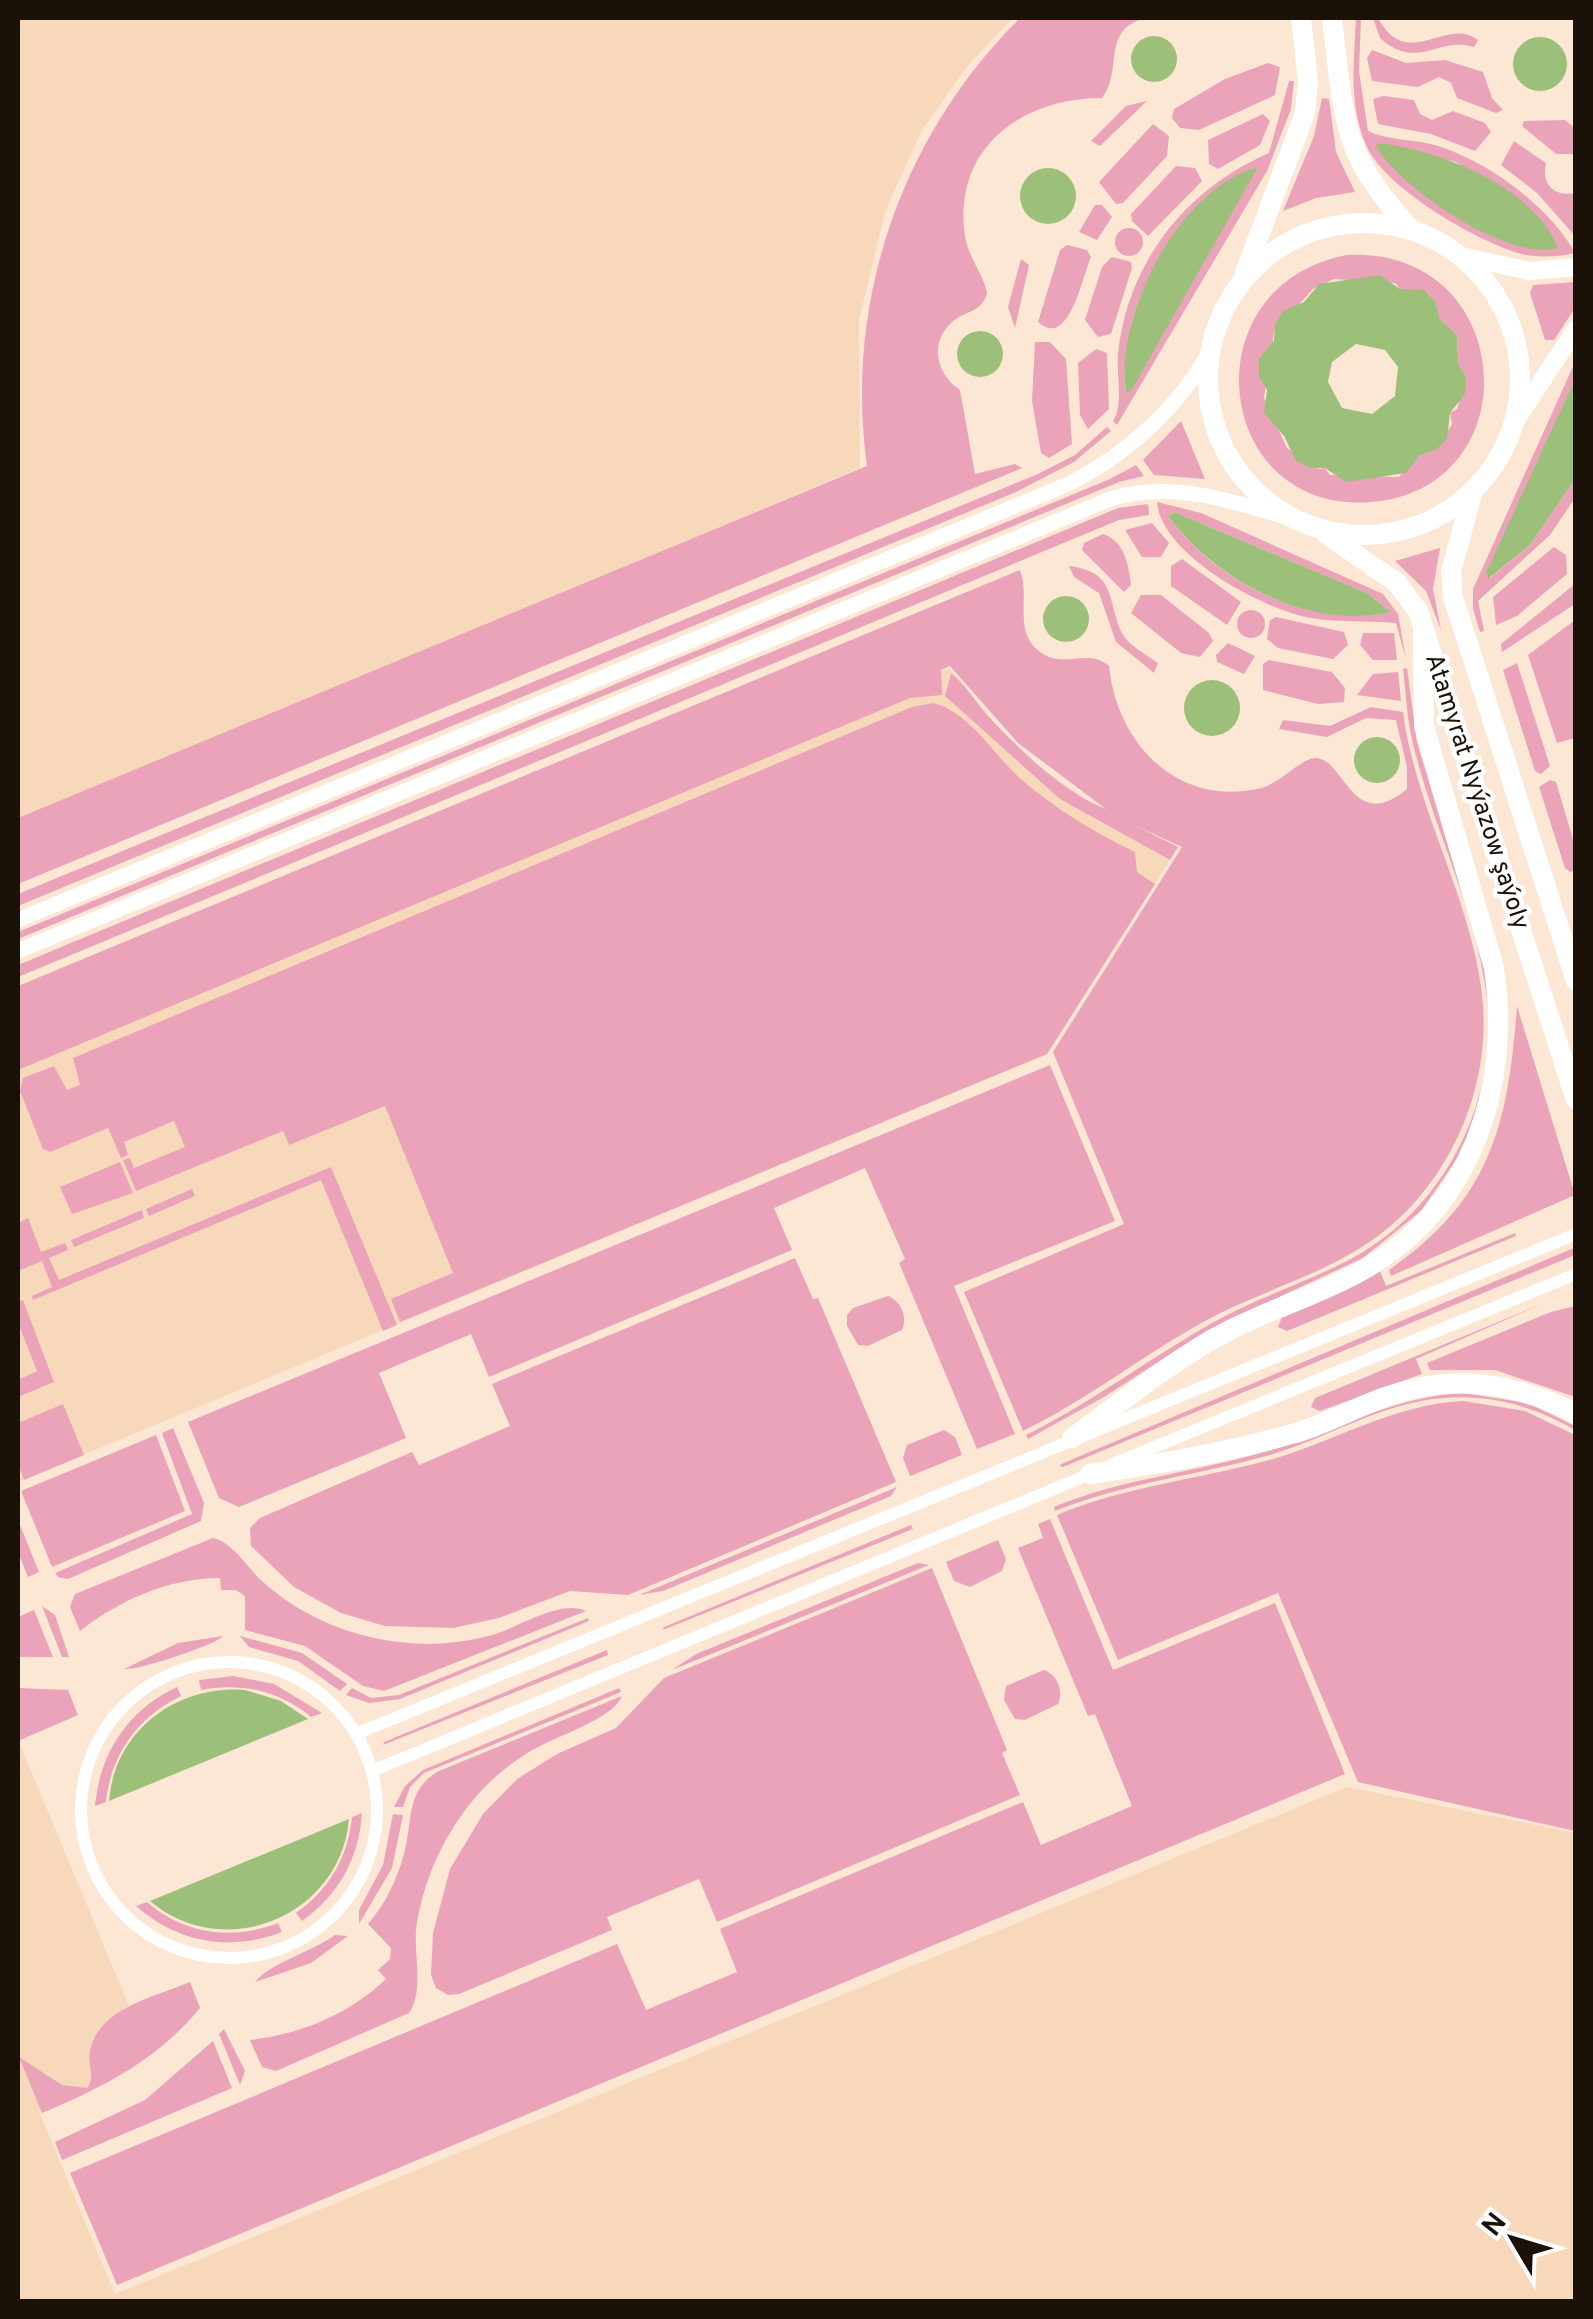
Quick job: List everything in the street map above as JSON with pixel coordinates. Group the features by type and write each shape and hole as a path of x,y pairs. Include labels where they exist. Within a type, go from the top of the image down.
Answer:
{"main road":[{"path":"1300,18 1308,80 1306,113 1242,282 1222,314 1210,350 1210,406 1230,459 1252,489 1307,524 1353,534 1391,532 1444,512 1473,490 1496,460 1512,426 1576,329"},
{"path":"1332,18 1342,114 1355,158 1369,182 1411,230"},
{"path":"1336,52 1344,18"},
{"path":"1242,282 1268,255 1318,230 1374,223 1411,230 1461,256 1529,271 1576,267"},
{"path":"1461,256 1498,298 1513,333 1520,370 1512,426"},
{"name":"Atamyrat Nyýazow şaýoly","path":"1473,490 1451,572 1453,597 1576,981"},
{"name":"Atamyrat Nyýazow şaýoly","path":"1307,524 1406,590 1423,628 1576,1100"},
{"path":"1072,1438 1200,1346 1362,1271 1399,1247 1438,1208 1464,1168 1481,1130 1498,1061 1500,1008 1494,968 1424,726 1423,628"},
{"path":"1090,1474 1240,1449 1302,1431 1391,1395 1442,1384 1522,1391 1576,1414"}],"street":[{"path":"18,920 1066,485 1115,456 1145,430 1198,373 1210,350"},
{"path":"18,951 1114,498 1151,490 1186,491 1307,524"},
{"path":"356,1734 1574,1234"},
{"path":"372,1771 1576,1274"},
{"path":"203,1664 264,1666 320,1693 356,1734 372,1771 376,1830 362,1874 336,1913 285,1948 224,1959 164,1944 116,1907 92,1867 81,1822 90,1761 112,1720 159,1680 203,1664"}],"shaded area":[{"path":"18,18 1013,18 969,64 922,130 885,212 859,320 860,468 18,821"},
{"path":"1020,18 1146,18 1123,31 1102,98 1073,100 1020,118 982,154 970,177 964,205 965,236 987,293 977,308 957,318 945,330 938,358 945,376 960,390 975,474 1015,464 1022,468 18,884 18,818 867,466 862,405 864,343 874,283 890,225 913,168 943,115 978,64"},
{"path":"1356,18 1361,18 1359,71 1368,131 1438,146 1479,164 1536,205 1575,253 1522,254 1482,238 1435,212 1377,163 1357,116","holes":["1379,143 1456,162 1524,206 1458,199 1421,188 1391,164"]},
{"path":"1373,18 1378,18 1390,34 1402,41 1414,43 1453,34 1466,34 1478,40 1474,47 1406,52 1380,38"},
{"path":"1154,36 1170,43 1177,59 1170,75 1154,82 1138,75 1131,59 1138,43"},
{"path":"1540,37 1559,45 1567,64 1559,83 1540,91 1521,83 1513,64 1521,45"},
{"path":"1372,50 1406,63 1445,60 1483,72 1492,98 1503,110 1496,113 1457,98 1451,83 1439,77 1418,87 1372,81 1367,58"},
{"path":"1268,63 1280,67 1275,95 1199,130 1180,128 1172,118 1174,109 1225,79"},
{"path":"1289,81 1294,81 1291,109 1267,171 1117,425 1113,421 1118,406 1118,353 1124,320 1148,259 1187,208 1239,168 1269,153","holes":["1239,176 1125,391 1131,327 1154,269 1190,218"]},
{"path":"1383,96 1414,100 1420,114 1432,120 1453,111 1485,123 1491,132 1475,151 1431,134 1378,124 1373,99"},
{"path":"1322,98 1329,99 1336,152 1355,192 1316,198 1283,211 1314,136"},
{"path":"1147,101 1100,146 1091,141 1126,106"},
{"path":"1263,114 1270,121 1260,145 1218,169 1209,164 1208,140"},
{"path":"1565,120 1575,128 1575,154 1556,154 1522,126 1524,121"},
{"path":"1153,124 1169,136 1167,156 1123,203 1116,204 1099,182"},
{"path":"1514,141 1546,163 1551,188 1575,193 1575,236 1537,193 1501,165"},
{"path":"1379,143 1456,163 1506,189 1546,226 1558,248 1537,250 1512,244 1457,218 1388,163 1376,146"},
{"path":"1176,166 1195,168 1202,181 1148,236 1132,221 1131,214"},
{"path":"1258,167 1131,391 1126,393 1130,328 1158,259 1178,227 1202,200 1229,180"},
{"path":"1048,168 1068,176 1076,196 1068,216 1048,224 1028,216 1020,196 1028,176"},
{"path":"1095,205 1102,205 1112,217 1097,240 1079,232"},
{"path":"1129,228 1139,232 1143,242 1139,252 1129,256 1119,252 1115,242 1119,232"},
{"path":"1067,245 1087,250 1091,257 1073,308 1058,326 1049,328 1038,322 1060,250"},
{"path":"1347,255 1403,262 1445,288 1472,326 1484,370 1480,415 1460,456 1424,487 1372,502 1319,497 1279,474 1252,438 1240,395 1242,350 1261,309 1295,275","holes":["1334,279 1395,283 1400,289 1430,295 1440,319 1457,335 1458,363 1466,378 1457,409 1450,413 1452,424 1436,450 1420,454 1399,477 1330,475 1325,468 1318,469 1287,448 1264,398 1274,332 1313,289"]},
{"path":"1112,257 1131,262 1132,268 1111,334 1098,337 1085,320 1102,267"},
{"path":"1021,259 1029,265 1015,328 1008,307"},
{"path":"1380,275 1400,289 1424,290 1435,301 1440,319 1457,335 1458,363 1466,378 1465,394 1450,413 1447,439 1436,450 1420,455 1406,473 1346,482 1325,468 1310,468 1296,461 1284,436 1264,413 1267,390 1259,376 1259,359 1274,340 1275,324 1283,311 1304,302 1319,284","holes":["1356,344 1385,350 1398,367 1395,396 1372,414 1342,408 1328,382 1332,362"]},
{"path":"1575,282 1575,308 1554,340 1545,340 1530,293 1533,285"},
{"path":"980,331 996,338 1003,354 996,370 980,377 964,370 957,354 964,338"},
{"path":"1035,342 1050,342 1066,359 1072,444 1049,458 1041,453 1032,401"},
{"path":"1096,349 1107,353 1109,409 1088,429 1080,415 1078,363"},
{"path":"1575,362 1575,379 1486,576 1490,578 1530,545 1575,479 1575,498 1550,535 1478,601 1484,631 1480,632 1473,609 1473,589"},
{"path":"1575,379 1575,479 1530,545 1488,579 1486,573"},
{"path":"1181,421 1205,479 1154,475 1143,460"},
{"path":"1107,427 1111,431 1074,462 1016,492 18,906 18,894 1038,474 1075,455"},
{"path":"1136,465 1144,476 1119,482 18,939 18,932"},
{"path":"1157,502 1201,513 1383,594 1398,614 1406,659 1396,623 1311,618 1268,604 1195,560 1163,522","holes":["1174,512 1367,593 1391,612 1360,616 1328,614 1267,596 1212,562 1168,516"]},
{"path":"1148,504 1149,515 1119,520 18,977 18,965 1118,508"},
{"path":"1174,512 1367,593 1391,612 1360,616 1328,614 1267,596 1238,580 1188,540 1168,516"},
{"path":"1152,523 1169,543 1161,557 1142,557 1125,530"},
{"path":"1103,534 1116,542 1124,555 1131,585 1124,592 1082,550 1084,543"},
{"path":"1554,547 1566,555 1567,574 1517,616 1496,625 1493,597"},
{"path":"1440,548 1433,589 1441,630 1426,591 1395,561"},
{"path":"1182,559 1241,602 1227,625 1171,586 1171,566"},
{"path":"1069,566 1095,574 1102,581 1124,636 1158,663 1154,673 1116,642 1099,593 1074,577"},
{"path":"1020,570 1025,626 1033,646 1052,658 1093,658 1109,666 1124,721 1139,744 1157,764 1179,779 1203,788 1231,792 1261,788 1314,758 1324,760 1361,799 1373,804 1388,801 1407,789 1407,767 1396,720 1366,718 1327,737 1279,729 1283,720 1330,726 1371,707 1403,712 1420,786 1469,931 1483,1005 1478,1077 1468,1112 1454,1145 1413,1205 1357,1250 1205,1321 1023,1431 964,1292 1124,1224 1053,1052 1182,847 1134,825 1178,847 1170,860 1060,799 945,696 951,674 999,728 1042,768 1073,792 1106,809 1018,743 950,666 941,670 942,695 910,698 18,1070 18,986"},
{"path":"1575,584 1575,604 1502,652 1501,644"},
{"path":"1141,595 1161,595 1209,633 1213,641 1200,657 1181,653 1131,613"},
{"path":"1066,596 1082,603 1089,619 1082,635 1066,642 1050,635 1043,619 1050,603"},
{"path":"1251,610 1261,614 1265,624 1261,634 1251,638 1241,634 1237,624 1241,614"},
{"path":"1276,617 1344,632 1348,645 1333,659 1278,648 1267,639 1270,620"},
{"path":"1575,620 1575,738 1557,743 1528,655"},
{"path":"1363,633 1394,633 1397,660 1373,660 1360,645"},
{"path":"1228,643 1255,656 1244,674 1217,662 1216,655"},
{"path":"1269,660 1332,672 1345,688 1344,702 1318,704 1263,690 1263,664"},
{"path":"1517,663 1550,766 1541,774 1535,771 1503,670"},
{"path":"949,668 997,726 1038,766 1094,805 1178,847 1047,1054 18,1482 18,1055"},
{"path":"1407,668 1417,742 1490,987 1489,1069 1464,1149 1421,1211 1363,1258 1206,1331 1104,1397 1028,1439 1026,1435 1214,1322 1358,1255 1419,1206 1462,1142 1485,1068 1489,1030 1486,991 1463,897 1413,744 1403,669"},
{"path":"1398,672 1401,701 1357,695 1373,674"},
{"path":"1212,680 1232,688 1240,708 1232,728 1212,736 1192,728 1184,708 1192,688"},
{"path":"933,703 970,725 1022,780 1048,801 1135,852 1137,872 1155,884 1047,1054 400,1322 391,1299 453,1273 385,1106 289,1145 283,1131 136,1191 123,1160 130,1158 134,1168 185,1147 174,1121 124,1142 128,1155 121,1158 108,1128 50,1152 43,1149 20,1091 23,1078 54,1066 67,1090 80,1085 73,1058 912,707"},
{"path":"1377,737 1393,744 1400,760 1393,776 1377,783 1361,776 1354,760 1361,744"},
{"path":"1550,780 1556,782 1575,846 1575,870 1570,872 1565,868 1539,787"},
{"path":"1517,1006 1575,1195 1391,1276 1389,1270 1452,1215 1489,1154 1508,1086"},
{"path":"1050,1065 1115,1221 954,1286 1015,1434 977,1449 899,1263 905,1259 865,1168 774,1208 792,1250 489,1377 471,1334 379,1373 406,1438 239,1507 219,1498 188,1422"},
{"path":"120,1162 133,1193 72,1214 60,1187"},
{"path":"331,1167 397,1325 383,1331 321,1180 33,1300 32,1296 52,1287 42,1261 18,1271 18,1223 28,1218 41,1252 65,1243 68,1250 49,1258 59,1280"},
{"path":"192,1189 195,1196 149,1216 146,1209"},
{"path":"142,1210 144,1218 74,1247 71,1240"},
{"path":"1515,1233 1516,1236 1287,1331 1278,1327 1282,1317 1380,1271 1386,1286"},
{"path":"1574,1248 1575,1255 1063,1467 1059,1465"},
{"path":"795,1258 813,1299 818,1298 896,1482 628,1595 570,1591 499,1618 453,1628 385,1626 341,1613 294,1587 251,1546 250,1528 260,1518 412,1452 419,1465 510,1426 492,1384"},
{"path":"888,1296 902,1310 902,1330 868,1346 858,1345 847,1326 847,1315 853,1308"},
{"path":"23,1300 54,1382 18,1397 18,1380 37,1371 18,1323 18,1302"},
{"path":"1544,1303 1416,1359 1422,1374 1320,1411 1311,1407 1315,1398"},
{"path":"1575,1306 1575,1397 1495,1370 1430,1370 1427,1363 1551,1312"},
{"path":"1463,1393 1528,1403 1575,1426 1575,1430 1544,1415 1496,1400 1461,1397 1421,1401 1377,1413 1270,1455 1108,1493 1055,1511 1054,1507 1080,1497 1271,1450 1413,1400"},
{"path":"1463,1401 1525,1411 1575,1435 1575,1831 1358,1782 1278,1593 1118,1660 1057,1515 1137,1490 1273,1459 1414,1409"},
{"path":"63,1404 84,1455 24,1480 18,1463 18,1423"},
{"path":"173,1428 204,1503 201,1521 68,1579 58,1577 55,1573 192,1514 162,1433"},
{"path":"944,1430 955,1437 962,1455 910,1476 903,1458 907,1445"},
{"path":"156,1435 185,1511 52,1567 21,1491"},
{"path":"897,1487 891,1496 663,1591 639,1595"},
{"path":"1050,1519 1113,1670 1275,1603 1345,1774 117,2285 70,2173 617,1944 646,2010 737,1972 720,1929 1023,1802 1041,1845 1132,1806 1095,1714 1088,1716 1018,1548 1043,1538 1038,1524"},
{"path":"18,1520 39,1572 28,1577 18,1552"},
{"path":"911,1525 913,1529 663,1630 664,1627"},
{"path":"213,1538 227,1545 263,1582 295,1606 331,1625 389,1641 461,1641 503,1631 552,1611 586,1611 384,1691 363,1686 305,1646 245,1630 245,1596 236,1590 221,1590 220,1578 182,1582 146,1593 80,1631 70,1607 75,1594"},
{"path":"998,1540 1006,1559 1002,1571 970,1587 954,1581 946,1562"},
{"path":"918,1563 929,1565 672,1670 696,1654"},
{"path":"932,1568 1007,1750 1002,1753 1020,1795 717,1922 699,1879 607,1917 612,1930 459,1994 448,1995 436,1988 431,1975 433,1933 450,1869 483,1814 517,1779 557,1754 616,1728 664,1678"},
{"path":"42,1606 55,1615 69,1657 62,1657"},
{"path":"34,1610 53,1657 18,1657 18,1617"},
{"path":"588,1618 589,1621 400,1699 369,1703 346,1695 352,1688 371,1698 399,1695"},
{"path":"223,1636 177,1656 124,1669 178,1643"},
{"path":"240,1636 302,1653 347,1684 340,1691 298,1661 249,1647"},
{"path":"607,1650 608,1655 383,1745 384,1742"},
{"path":"1044,1670 1058,1684 1058,1704 1025,1720 1015,1719 1004,1700 1006,1686"},
{"path":"233,1676 274,1684 322,1713 311,1717 273,1695 245,1688 201,1690 199,1680"},
{"path":"177,1687 181,1696 152,1715 129,1739 114,1768 106,1802 95,1806 103,1768 120,1735 144,1708"},
{"path":"18,1688 68,1690 78,1715 18,1741"},
{"path":"619,1688 621,1692 424,1773 410,1787 403,1807 394,1807 405,1786 423,1770"},
{"path":"245,1690 281,1701 308,1719 109,1801 123,1753 154,1717 196,1695"},
{"path":"622,1696 606,1713 512,1764 463,1813 436,1861 423,1895 416,1930 416,1995 409,2013 276,2071 262,2067 250,2040 323,2021 356,2003 386,1979 378,1970 390,1959 391,1948 368,1924 394,1882 420,1787 439,1771"},
{"path":"18,1740 145,2044 89,2089 39,2111 115,2294 1347,1787 1575,1833 1575,2301 18,2301"},
{"path":"362,1813 357,1845 345,1874 327,1899 302,1921 296,1913 318,1894 335,1871 352,1817"},
{"path":"393,1814 403,1815 392,1868 359,1924 359,1910 383,1865"},
{"path":"349,1819 341,1853 325,1882 302,1904 274,1920 243,1928 211,1928 179,1920 150,1901"},
{"path":"147,1902 177,1921 209,1931 243,1932 278,1923 282,1932 243,1942 187,1936 152,1919 136,1906"},
{"path":"335,1935 348,1936 311,1963 255,1982 271,1969"},
{"path":"190,1982 200,2008 166,2043 108,2082 42,2113 19,2057 62,2085 87,2088 91,2079 90,2051 104,2024 130,2006"},
{"path":"224,2029 245,2071 240,2085 219,2034"},
{"path":"213,2041 232,2088 62,2160 55,2142 145,2100"}]}
